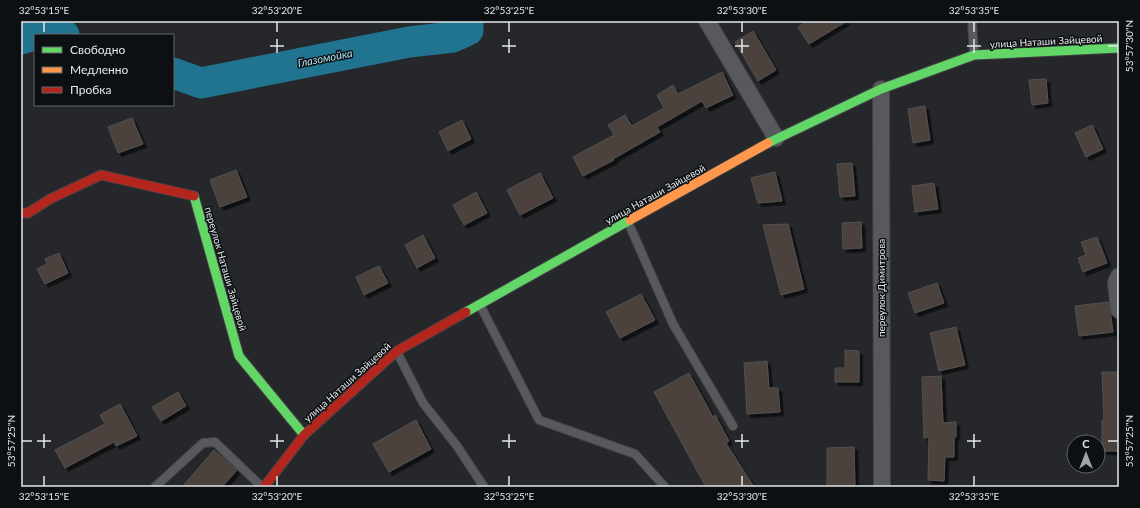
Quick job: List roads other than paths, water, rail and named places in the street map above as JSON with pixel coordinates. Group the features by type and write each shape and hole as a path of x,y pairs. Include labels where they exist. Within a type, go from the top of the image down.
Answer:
{"street":[{"path":"707,21 776,138"},
{"name":"улица Наташи Зайцевой","path":"263,487 304,435 397,351 776,138 881,89 974,55 1119,48"},
{"name":"переулок Димитрова","path":"881,89 882,487"},
{"name":"переулок Наташи Зайцевой","path":"21,213 28,213 50,199 101,176 194,196 239,356 304,435"},
{"path":"1119,276 1116,283 1119,310"}],"lane":[{"path":"972,21 974,55"},
{"path":"628,222 673,324 732,426"},
{"path":"480,304 539,420 635,454 665,487"},
{"path":"397,351 423,403 457,446 484,487"},
{"path":"155,487 202,444 215,442 263,487"}],"waterway":[{"name":"Глазомойка","path":"174,73 201,83 409,42 453,37 468,30 468,21"},
{"name":"Глазомойка","path":"37,34 49,30 61,34"},
{"name":"Глазомойка","path":"21,39 34,35"}]}
